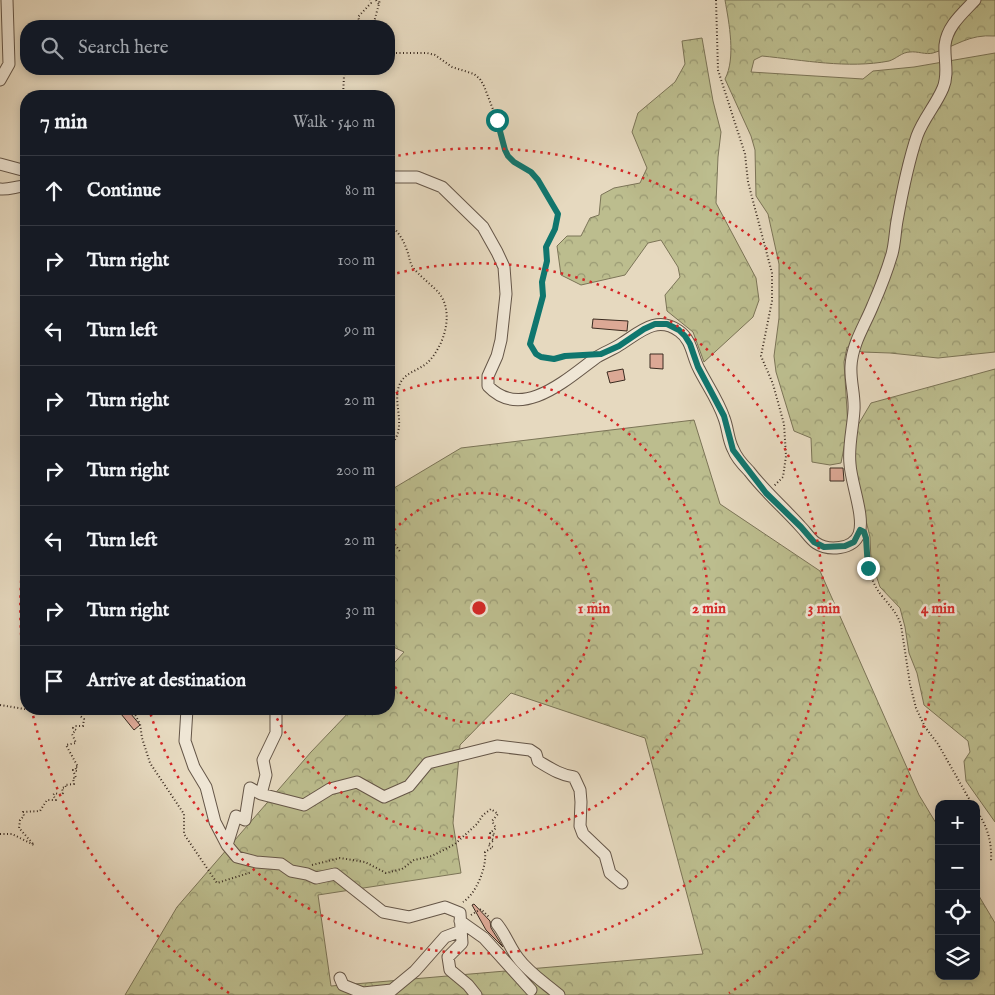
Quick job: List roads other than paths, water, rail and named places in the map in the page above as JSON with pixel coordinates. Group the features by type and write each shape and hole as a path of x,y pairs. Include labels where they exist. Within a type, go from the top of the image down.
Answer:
{"street":[{"path":"0,80 9,64 7,0"},
{"path":"395,177 417,177 442,187 483,227 504,267 506,294 502,340 498,356 488,376 488,386 494,393 506,399 532,398 554,389 601,354 619,346 644,329 655,324 667,324 685,336 698,367 724,416 733,450 766,493 814,542 824,547 845,546 854,542 860,530 858,507 849,461 854,407 850,367 854,348 874,305 892,252 897,221 918,135 943,88 947,74 945,42 952,24 975,0"},
{"path":"0,164 20,169"},
{"path":"0,189 6,190 20,186"},
{"path":"187,715 185,741 194,767 206,787 215,822 227,845 238,857 268,864 281,864 291,871 316,878 335,874 383,912 409,917 445,907 460,922 484,938 531,990"},
{"path":"261,794 266,775 263,760 276,733 276,715"},
{"path":"227,845 236,816 245,820 250,788 261,794 304,805 330,789 357,782 384,797 409,786 428,763 497,746 530,750 536,754 538,761 552,770 574,777 580,790 580,826 583,834 605,855 610,873 622,883"},
{"path":"340,978 343,985 363,993 392,990 415,971 460,922"},
{"path":"460,922 462,942 448,957 450,970 468,985 476,995"},
{"path":"497,924 504,932 517,957 532,974 560,995"}]}
